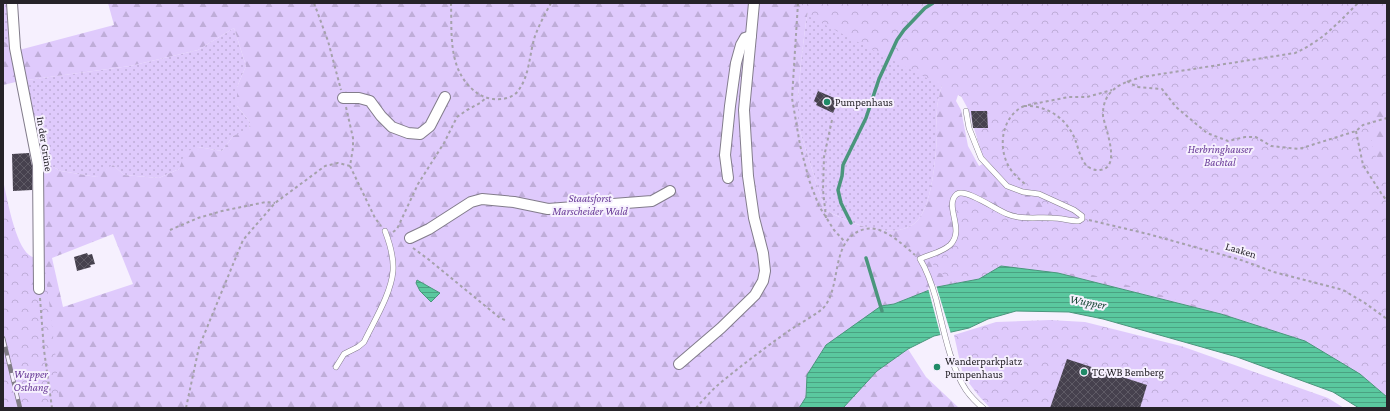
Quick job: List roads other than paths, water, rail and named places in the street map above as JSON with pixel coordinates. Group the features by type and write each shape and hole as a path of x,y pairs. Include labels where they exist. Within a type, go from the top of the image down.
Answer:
{"street":[{"name":"In der Grüne","path":"12,3 15,48 38,165 39,289"},
{"path":"679,364 721,328 755,295 763,281 765,271 763,253 754,218 748,176 744,110 754,3"},
{"path":"728,178 725,156 736,63 741,45 745,38 751,36"},
{"path":"343,98 359,98 370,102 392,127 408,133 420,134 430,126 445,97"},
{"path":"411,242 472,202 482,199 514,202 548,209 652,202 670,191"}],"lane":[{"path":"966,110 969,128 981,158 1007,186 1023,192 1039,194 1080,214 1082,219 1079,221 1074,221 1052,218 1020,218 989,206 970,194 963,192 959,193 956,195 953,203 957,230 953,242 939,253 928,255 920,260 925,267 932,286 955,368 961,382 974,400 983,408"},
{"path":"336,367 344,354 358,348 364,342 387,294 393,270 392,256 385,231"}],"water":[{"name":"Wupper","path":"1001,266 1058,273 1221,314 1305,341 1360,374 1387,397 1387,408 1359,408 1333,392 1237,357 1103,319 1069,312 1016,311 988,319 969,328 934,336 908,349 877,371 843,408 799,408 806,397 807,375 826,345 881,306 894,304 937,287 979,279"},
{"path":"417,280 440,293 431,302 420,291 416,283"}],"waterway":[{"path":"851,223 841,203 838,190 843,165 866,118 879,79 897,40 904,30 925,8 933,3"},
{"path":"866,258 882,311"}],"railway":[{"path":"3,338 20,408"}],"place":[{"name":"Pumpenhaus","path":"827,102"},
{"name":"Wanderparkplatz Pumpenhaus","path":"937,367"},
{"name":"TC WB Bemberg","path":"1084,372"}],"park label":[{"name":"Herbringhauser Bachtal","path":"1220,155"},
{"name":"Staatsforst Marscheider Wald","path":"590,204"},
{"name":"Wupper Osthang","path":"31,380"}]}
